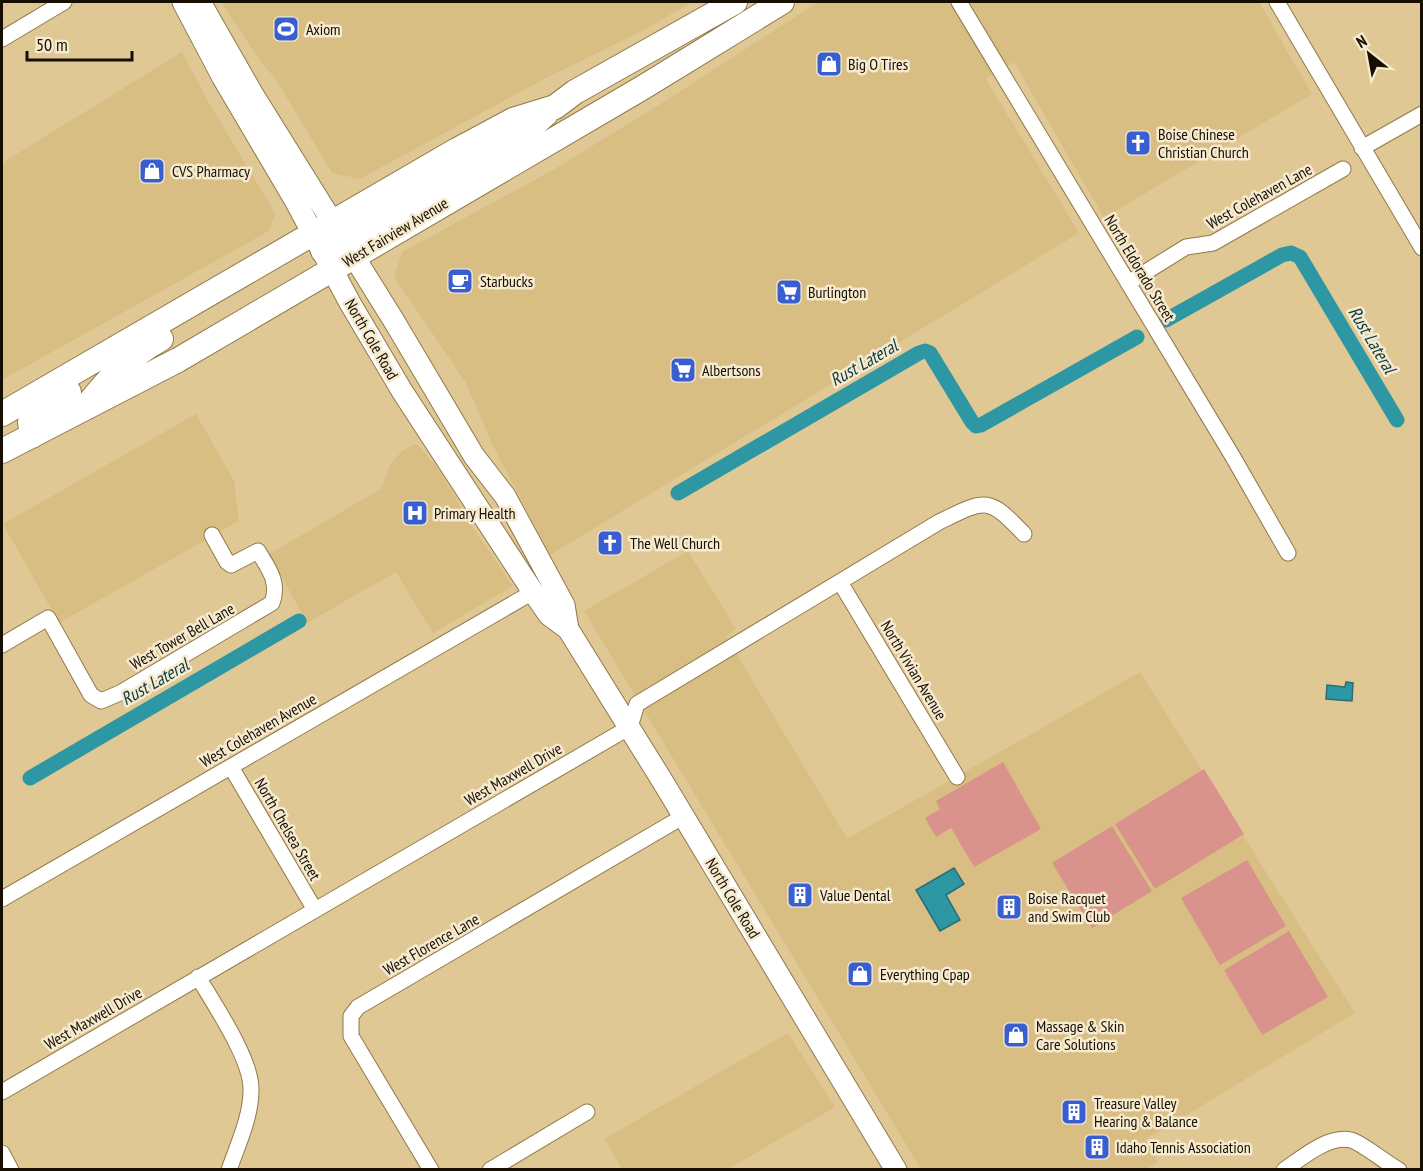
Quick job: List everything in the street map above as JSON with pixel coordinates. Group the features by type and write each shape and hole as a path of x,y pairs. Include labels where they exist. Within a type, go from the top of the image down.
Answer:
{"main road":[{"name":"North Cole Road","path":"183,2 223,78 332,245 394,321 474,456 505,496 564,605 568,629"},
{"name":"North Cole Road","path":"200,2 252,93 332,245 402,392 549,615 568,629 684,816 896,1170"},
{"path":"332,245 522,135 575,92 735,2"},
{"name":"West Fairview Avenue","path":"2,414 94,360 332,245 642,88 782,2"},
{"name":"West Fairview Avenue","path":"2,451 170,364 332,245"},
{"path":"32,436 30,422 35,415 70,391 86,376 94,360"}],"street":[{"path":"2,39 64,2"},
{"name":"North Eldorado Street","path":"959,2 1233,457 1288,553"},
{"path":"1277,2 1422,248"},
{"path":"1362,148 1422,114"},
{"name":"West Colehaven Lane","path":"1128,283 1186,247 1213,243 1343,169"},
{"path":"630,727 637,704 939,522 970,507 992,505 1003,512 1024,534"},
{"name":"West Tower Bell Lane","path":"2,645 48,618 91,695 101,700 120,693 272,603 275,595 274,578 258,551 231,565 212,535"},
{"name":"North Vivian Avenue","path":"840,582 957,777"},
{"name":"West Colehaven Avenue","path":"2,899 533,592"},
{"name":"West Maxwell Drive","path":"2,1092 630,727"},
{"name":"North Chelsea Street","path":"231,766 315,910"},
{"name":"West Florence Lane","path":"431,1170 351,1036 351,1016 358,1007 684,816"},
{"path":"198,978 243,1055 252,1087 248,1117 229,1170"},
{"path":"490,1170 587,1112"},
{"path":"1284,1170 1327,1143 1352,1140 1399,1170"},
{"path":"2,1153 11,1170"}],"shaded area":[{"path":"221,2 692,2 650,27 544,79 360,179 332,173 275,78 262,64"},
{"path":"818,2 1259,2 1312,94 1104,218 1014,62 986,79 1079,233 550,555 493,446 466,383 394,277 402,252 553,170"},
{"path":"182,52 209,103 275,213 269,231 2,380 2,163"},
{"path":"196,414 234,481 239,521 59,623 3,524"},
{"path":"414,444 419,446 437,467 472,526 513,586 433,633 396,572 307,623 269,554 381,489 390,465 401,452"},
{"path":"688,551 736,629 726,636 847,839 1140,672 1355,1013 1145,1140 1158,1162 1147,1169 921,1169 584,611"},
{"path":"1003,762 1041,829 974,867 951,828 936,837 925,818 940,809 936,801"},
{"path":"1204,769 1244,834 1155,889 1115,824"},
{"path":"1112,826 1152,891 1092,928 1052,863"},
{"path":"1247,860 1286,926 1220,965 1181,898"},
{"path":"1289,931 1328,997 1262,1035 1224,970"},
{"path":"788,1033 835,1107 728,1169 622,1169 604,1139"}],"water":[{"path":"1346,682 1353,683 1352,701 1326,699 1327,685 1345,687"},
{"path":"954,868 964,884 946,895 960,920 940,931 916,890"}],"waterway":[{"name":"Rust Lateral","path":"1166,320 1282,255 1291,253 1300,257 1397,420"},
{"name":"Rust Lateral","path":"678,493 919,353 925,351 930,353 976,426 1137,337"},
{"name":"Rust Lateral","path":"30,778 299,621"}],"place":[{"name":"Axiom","path":"286,29"},
{"name":"Big O Tires","path":"829,64"},
{"name":"Boise Chinese Christian Church","path":"1138,143"},
{"name":"CVS Pharmacy","path":"152,171"},
{"name":"Starbucks","path":"460,281"},
{"name":"Burlington","path":"789,292"},
{"name":"Albertsons","path":"683,370"},
{"name":"Primary Health","path":"415,513"},
{"name":"The Well Church","path":"610,543"},
{"name":"Value Dental","path":"800,895"},
{"name":"Boise Racquet and Swim Club","path":"1009,907"},
{"name":"Everything Cpap","path":"860,974"},
{"name":"Massage & Skin Care Solutions","path":"1016,1035"},
{"name":"Treasure Valley Hearing & Balance","path":"1074,1112"},
{"name":"Idaho Tennis Association","path":"1097,1147"}]}
